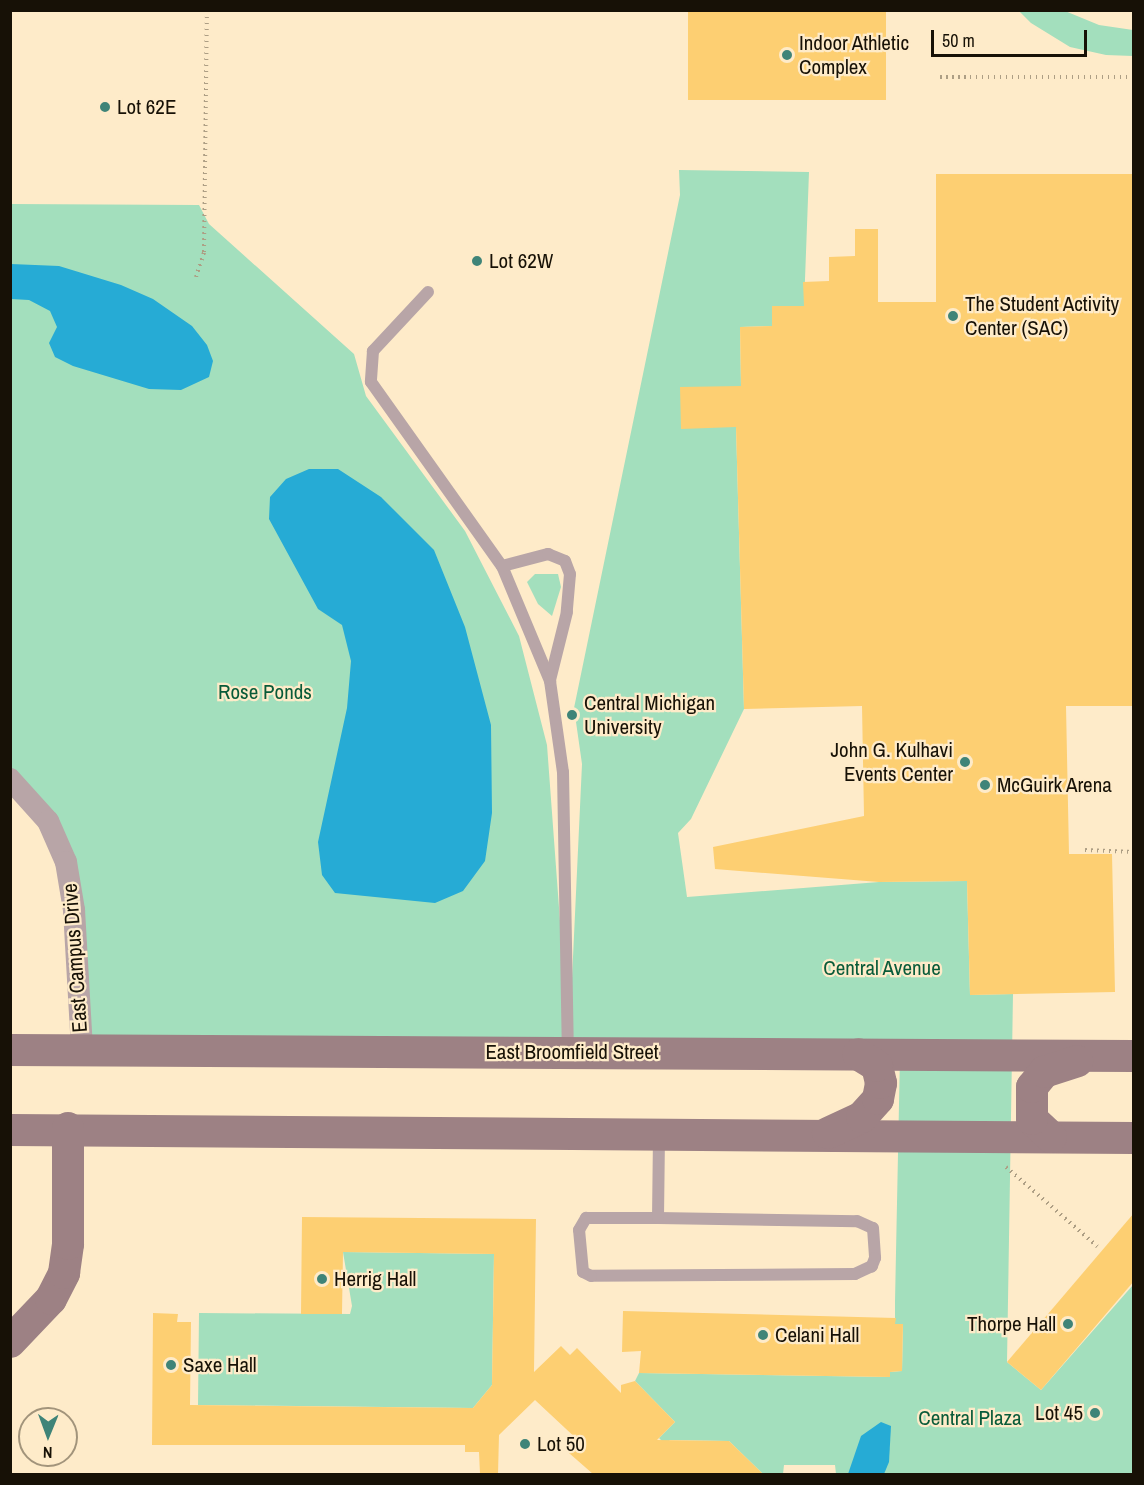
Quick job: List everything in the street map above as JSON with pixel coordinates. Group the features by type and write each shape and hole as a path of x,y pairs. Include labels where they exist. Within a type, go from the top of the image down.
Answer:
{"main road":[{"name":"East Broomfield Street","path":"10,1050 1134,1056"},
{"path":"822,1136 862,1117 878,1099 881,1083 878,1066 858,1054"},
{"path":"1051,1137 1032,1119 1032,1087 1051,1068 1101,1056"},
{"path":"10,1130 68,1128 1134,1138"},
{"path":"10,1342 51,1299 64,1272 68,1244 68,1128"}],"street":[{"name":"East Campus Drive","path":"10,778 48,821 66,862 74,910 82,1049"}],"lane":[{"path":"428,292 373,351 371,382 502,566 550,681 564,772 568,1052"},
{"path":"502,566 548,554 565,561 570,574 567,612 550,681"},
{"path":"658,1218 659,1135"},
{"path":"586,1218 658,1218 857,1221 873,1228 875,1258 872,1266 855,1274 591,1276 583,1272 579,1230 586,1218"}],"path":[{"path":"196,277 204,252 207,10"},
{"path":"940,77 1134,77"},
{"path":"1085,850 1134,852"},
{"path":"1006,1167 1097,1246"}],"green space":[{"path":"1019,11 1065,11 1099,25 1133,30 1133,56 1106,55 1070,47 1031,23"},
{"name":"Rose Ponds","path":"679,170 809,172 804,306 772,306 772,326 740,327 741,386 736,427 744,709 691,819 678,833 687,897 879,882 967,881 970,995 1013,994 1007,1362 1041,1390 1133,1285 1133,1474 836,1474 835,1465 784,1465 783,1474 763,1474 729,1441 670,1440 665,1444 659,1438 675,1422 635,1381 639,1373 889,1377 890,1372 902,1371 903,1325 895,1324 900,1055 82,1049 69,879 11,779 10,204 199,205 209,224 354,354 366,396 465,531 519,636 547,745 569,1043 582,764 574,708 680,195"},
{"path":"535,574 558,574 561,587 552,616 538,604 527,582"},
{"path":"343,1252 494,1254 492,1385 473,1408 198,1405 199,1313 350,1314 352,1306"}],"water":[{"path":"11,264 59,266 121,285 153,299 192,326 207,345 213,361 209,377 181,390 149,389 73,366 55,357 49,343 57,327 50,311 29,300 11,299"},
{"path":"309,469 338,469 381,497 434,550 465,627 491,725 492,813 485,861 463,891 435,903 335,893 322,875 318,842 347,708 351,661 342,625 318,609 269,519 270,497 286,479"},
{"path":"881,1422 891,1426 889,1462 884,1474 848,1474 861,1436"}],"building":[{"name":"Indoor Athletic Complex","path":"688,10 886,10 886,100 688,100"},
{"name":"John G. Kulhavi Events Center","path":"936,174 1134,174 1134,706 1066,706 1069,854 1112,854 1115,992 970,995 967,881 879,882 715,869 713,847 864,816 862,706 744,709 736,427 681,429 680,387 741,386 740,327 772,326 772,306 804,306 803,282 829,281 829,257 855,256 855,229 878,229 878,302 936,302"},
{"name":"Thorpe Hall","path":"1134,1213 1134,1281 1041,1390 1007,1362"},
{"path":"302,1217 536,1219 534,1372 561,1346 570,1355 577,1348 621,1393 621,1385 635,1381 675,1422 657,1440 729,1441 763,1474 593,1474 569,1453 580,1442 535,1400 499,1435 498,1474 480,1474 479,1452 465,1452 465,1445 152,1445 153,1313 178,1314 177,1322 191,1322 190,1405 473,1408 492,1385 494,1254 343,1252 342,1314 301,1314"},
{"name":"Celani Hall","path":"623,1311 896,1318 895,1324 903,1324 902,1371 890,1372 890,1377 639,1373 641,1351 622,1352"}],"place":[{"name":"Indoor Athletic Complex","path":"787,55"},
{"name":"Lot 62E","path":"105,107"},
{"name":"Lot 62W","path":"477,261"},
{"name":"The Student Activity Center (SAC)","path":"953,316"},
{"name":"Central Michigan University","path":"572,715"},
{"name":"John G. Kulhavi Events Center","path":"965,762"},
{"name":"McGuirk Arena","path":"985,785"},
{"name":"Herrig Hall","path":"322,1279"},
{"name":"Thorpe Hall","path":"1068,1324"},
{"name":"Celani Hall","path":"763,1335"},
{"name":"Saxe Hall","path":"171,1365"},
{"name":"Lot 45","path":"1095,1413"},
{"name":"Lot 50","path":"525,1444"}],"park label":[{"name":"Central Avenue","path":"882,968"},
{"name":"Central Plaza","path":"970,1418"}]}
